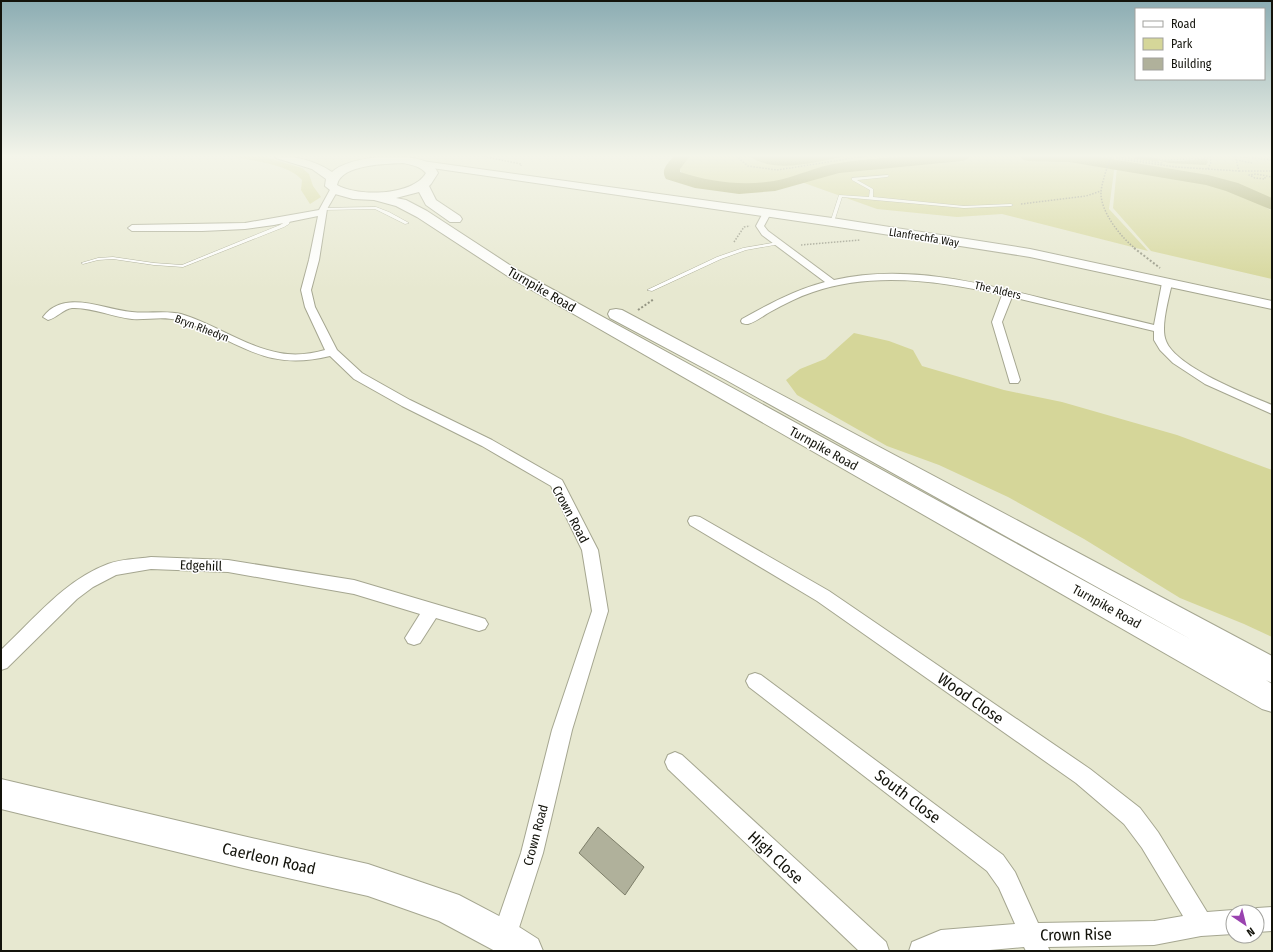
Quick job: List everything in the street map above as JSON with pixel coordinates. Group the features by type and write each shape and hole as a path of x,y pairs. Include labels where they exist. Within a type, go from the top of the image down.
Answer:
{"highway":[{"name":"Turnpike Road","path":"391,200 400,203 422,214 514,274 1272,699"},
{"name":"Turnpike Road","path":"430,200 440,210 540,271 1272,670"}],"street":[{"name":"Crown Road","path":"327,200 323,211 314,260 306,290 310,307 332,352 358,376 406,404 487,444 557,483 590,550 600,611 562,730 532,853 515,944"},
{"name":"Llanfrechfa Way","path":"679,200 832,222 1030,253 1272,305"},
{"path":"132,228 218,228 252,225 288,220 323,211"},
{"path":"767,213 760,226 765,233 833,284"},
{"path":"151,228 161,221"},
{"name":"The Alders","path":"746,321 801,292 853,280 881,277 929,278 972,284 1159,329"},
{"path":"1167,282 1159,329 1160,341 1167,351 1176,360 1196,374 1218,386 1272,410"},
{"path":"1008,292 997,322 1014,380"},
{"name":"Bryn Rhedyn","path":"48,317 61,308 74,304 129,316 178,317 272,356 292,358 316,356 332,352"},
{"name":"Wood Close","path":"695,521 823,596 1083,776 1132,816 1150,840 1201,924"},
{"name":"Edgehill","path":"1,662 71,594 87,582 113,569 151,563 236,567 354,587 478,624"},
{"path":"414,638 432,610"},
{"name":"South Close","path":"755,681 995,863 1007,880 1035,943"},
{"name":"High Close","path":"675,762 878,951"},
{"name":"Caerleon Road","path":"1,794 243,852 368,880 447,907 515,944"},
{"name":"Crown Rise","path":"921,951 940,942 1035,943 1154,933 1201,924 1225,922"}],"lane":[{"path":"832,222 839,200"},
{"path":"894,200 964,208 1011,205"},
{"path":"323,211 376,208 407,223"},
{"path":"83,264 98,259 113,258 154,264 183,266 282,226 287,223 288,220"},
{"path":"650,290 719,258 745,249 778,243"}],"path":[{"path":"1011,205 1056,200"},
{"path":"1102,200 1102,205 1129,244 1161,268"},
{"path":"730,248 744,227 760,226"},
{"path":"637,310 670,288 662,284"}],"green space":[{"path":"308,200 316,200 310,204"},
{"path":"853,200 1110,200 1109,209 1148,251 1002,214 957,217 877,209"},
{"path":"1114,200 1254,201 1272,211 1272,279 1151,251 1113,208"},
{"path":"854,333 889,341 913,350 922,366 1004,390 1062,402 1177,435 1272,470 1272,637 1180,598 1084,539 1008,497 939,465 887,446 797,395 786,380 800,369 825,359"}],"building":[{"path":"598,827 644,867 625,895 579,853"}],"waterway":[{"path":"1262,200 1272,205"}]}
